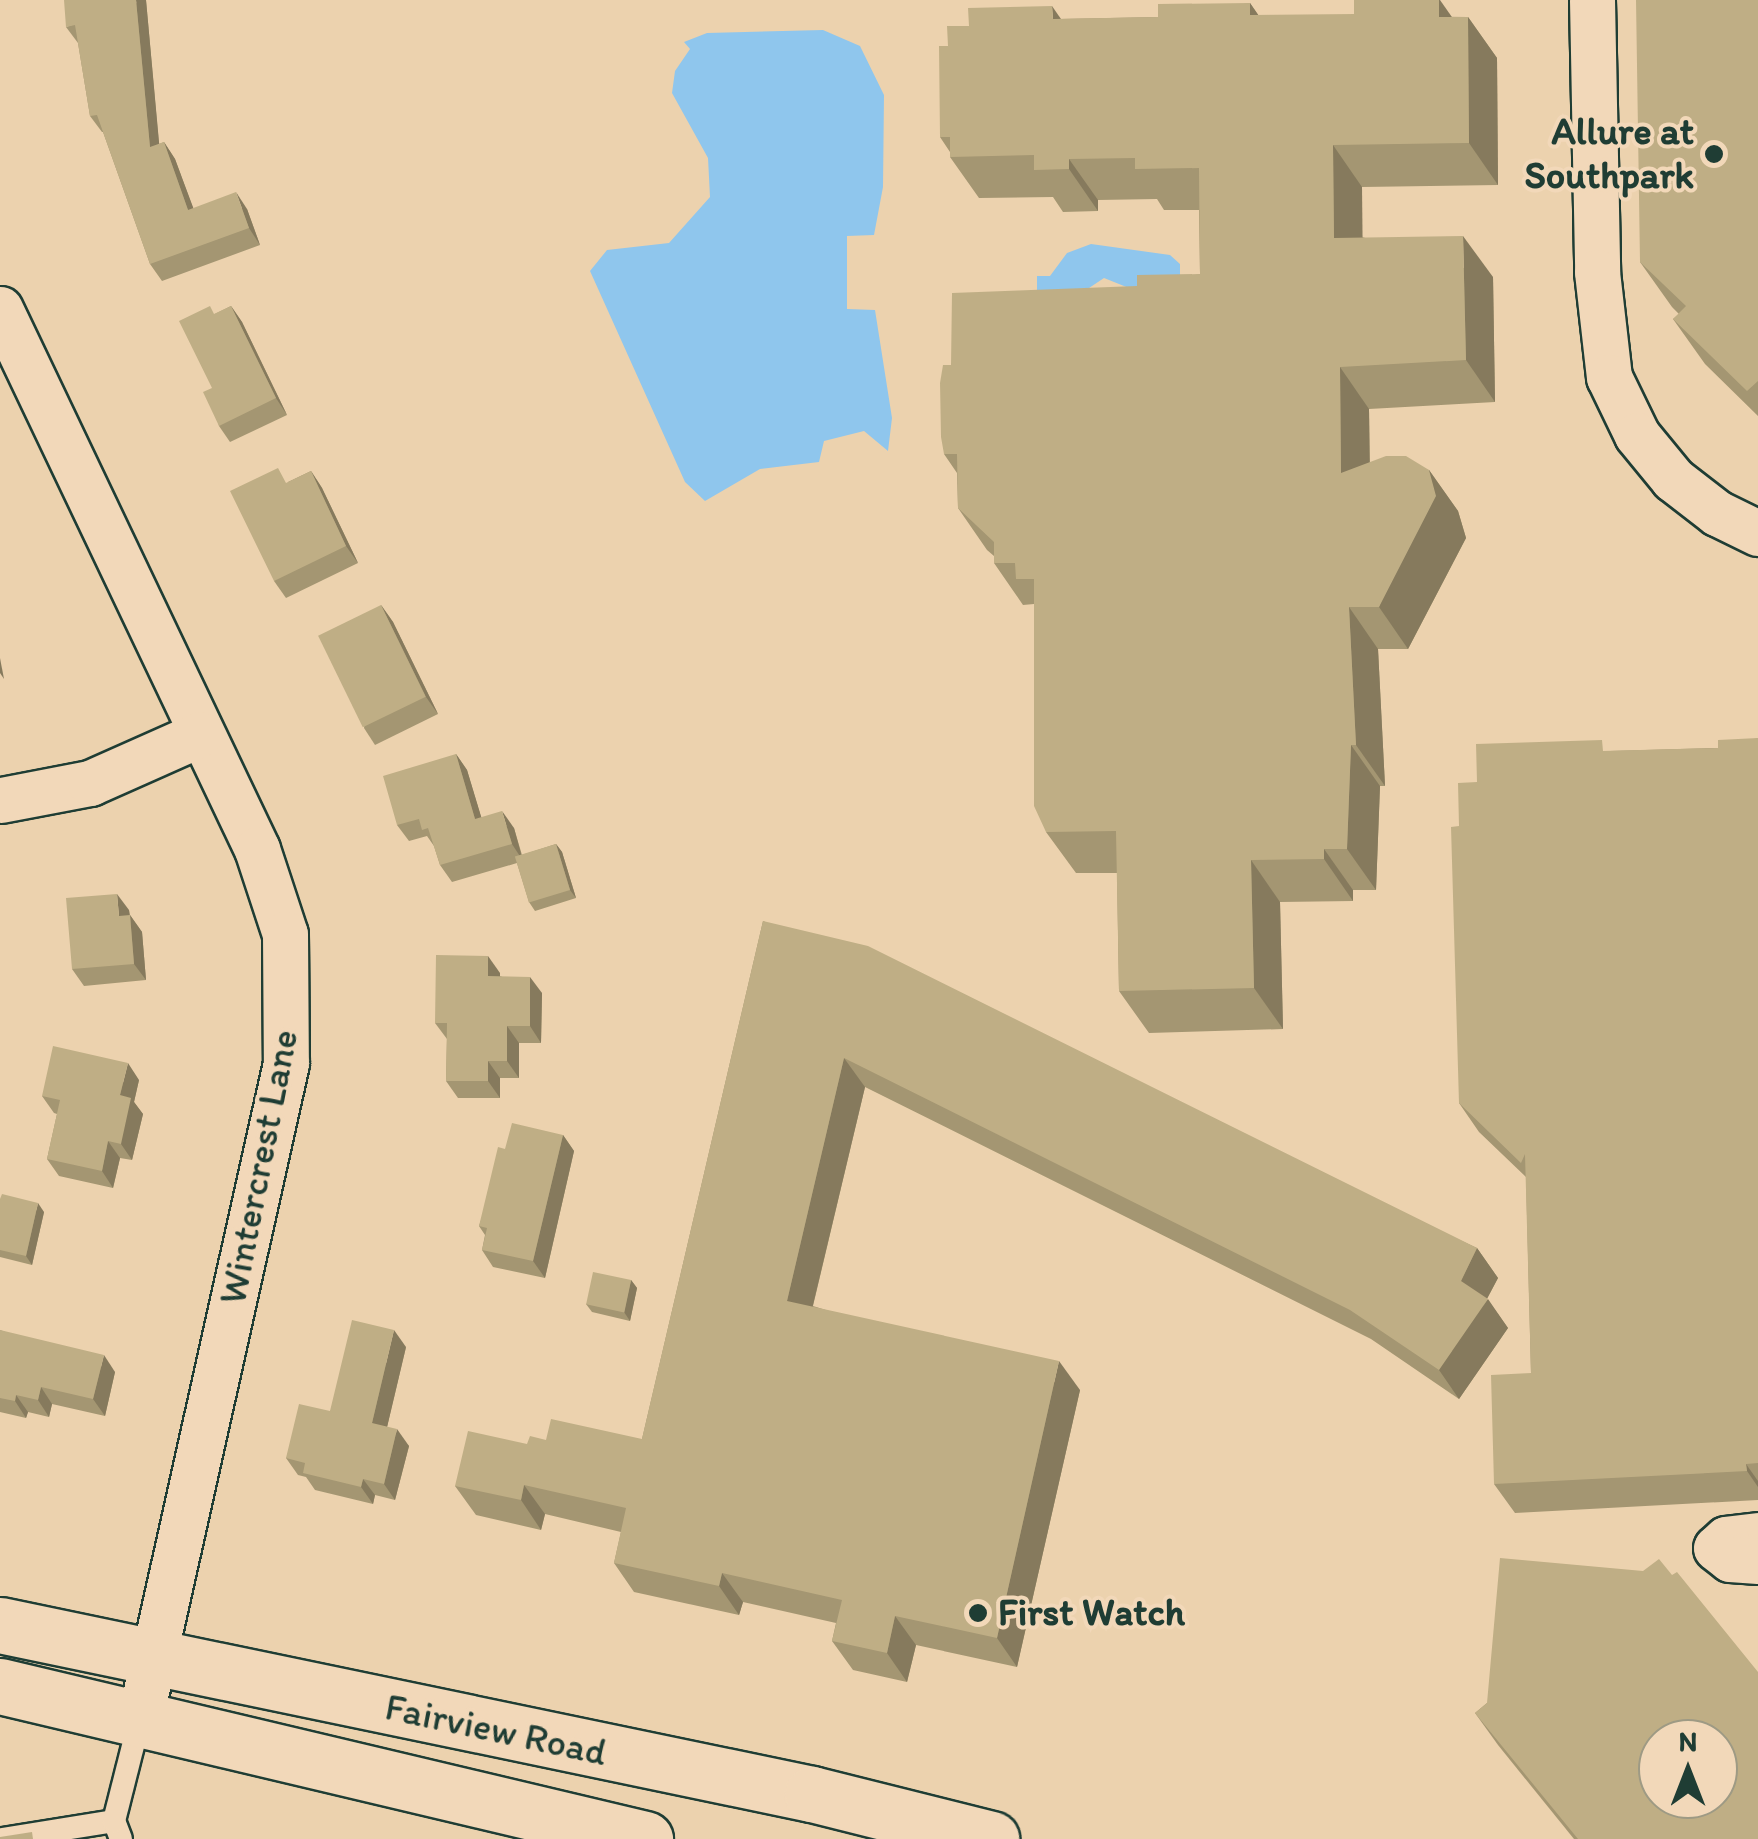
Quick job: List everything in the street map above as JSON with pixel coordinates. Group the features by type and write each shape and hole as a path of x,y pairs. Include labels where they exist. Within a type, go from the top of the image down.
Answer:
{"main road":[{"name":"Fairview Road","path":"0,1624 812,1794 990,1839"},
{"name":"Fairview Road","path":"0,1686 644,1839"}],"street":[{"path":"1592,0 1597,272 1609,376 1637,434 1672,479 1717,513 1758,533"},
{"name":"Wintercrest Lane","path":"0,309 278,900 288,968 288,1038 140,1718"},
{"path":"0,814 0,797 90,782 200,734"},
{"path":"1758,1535 1726,1538 1716,1548 1730,1559 1758,1561"}],"lane":[{"path":"2,1839 117,1830 140,1718"}],"water":[{"path":"823,30 860,46 884,95 883,187 874,235 847,236 847,309 875,310 892,418 888,451 864,431 824,441 819,462 760,469 705,501 685,482 590,271 607,250 669,243 710,197 708,158 672,93 675,71 690,49 684,42 707,33"},
{"path":"1091,244 1170,255 1180,264 1180,278 1129,288 1104,278 1086,290 1037,292 1037,276 1050,276 1067,253"}],"building":[{"path":"64,0 136,0 150,147 164,142 188,210 236,192 249,228 150,264 97,115 90,116 75,25 66,27"},
{"path":"1354,0 1439,0 1439,17 1468,17 1469,143 1333,145 1334,238 1463,236 1466,360 1340,367 1341,473 1386,456 1406,456 1429,470 1436,496 1379,607 1349,607 1356,745 1351,745 1347,849 1324,849 1324,859 1251,860 1254,988 1119,991 1116,831 1046,832 1034,806 1034,579 1016,579 1015,563 994,563 994,542 958,508 957,454 944,454 941,437 940,383 943,365 951,365 952,293 1137,286 1137,275 1200,274 1199,168 1135,169 1135,158 1069,159 1069,169 1034,170 1034,155 950,157 950,137 940,137 939,46 948,46 947,26 969,26 968,8 1052,6 1053,19 1158,17 1158,4 1250,3 1250,15 1354,14"},
{"name":"Allure at Southpark","path":"1636,0 1758,0 1758,381 1747,391 1673,319 1686,306 1640,262"},
{"path":"210,306 214,314 231,306 276,398 219,426 203,392 212,388 179,321"},
{"path":"278,468 286,483 311,471 346,546 274,581 230,491"},
{"path":"381,605 426,697 363,727 318,636"},
{"path":"1758,738 1758,1463 1746,1464 1747,1471 1494,1484 1491,1375 1531,1373 1525,1154 1521,1163 1459,1103 1451,827 1459,826 1458,783 1477,782 1476,744 1602,740 1603,751 1718,748 1718,740"},
{"path":"456,754 475,819 502,811 512,844 440,865 428,828 422,830 419,819 397,825 383,776"},
{"path":"556,844 570,890 529,902 515,857"},
{"path":"117,894 119,916 130,915 134,964 72,969 66,898"},
{"path":"763,921 868,946 1477,1248 1461,1281 1488,1299 1439,1370 1350,1310 844,1058 787,1301 1059,1361 997,1638 895,1616 887,1653 832,1641 842,1600 722,1573 719,1586 614,1563 626,1508 524,1485 521,1500 455,1486 468,1431 527,1444 530,1436 546,1440 551,1419 642,1439"},
{"path":"436,955 488,956 488,976 530,977 530,1026 507,1026 507,1061 488,1061 488,1081 446,1081 447,1023 435,1023"},
{"path":"53,1046 128,1063 120,1095 131,1098 121,1144 108,1141 102,1171 47,1159 60,1100 42,1096"},
{"path":"512,1123 563,1135 533,1261 482,1250 487,1228 479,1226 498,1147 505,1149"},
{"path":"2,1194 38,1203 26,1256 0,1250"},
{"path":"593,1272 631,1280 624,1312 586,1304"},
{"path":"352,1320 394,1330 372,1423 397,1429 384,1484 363,1479 361,1487 303,1473 305,1463 286,1458 299,1404 330,1411"},
{"path":"0,1330 104,1355 93,1399 41,1387 38,1400 16,1395 15,1401 0,1398"},
{"path":"1500,1558 1643,1571 1659,1559 1672,1575 1677,1572 1758,1672 1758,1839 1578,1839 1475,1713 1487,1703"},
{"path":"32,1832 33,1839 0,1839 0,1837"}],"place":[{"name":"Allure at Southpark","path":"1714,154"},
{"name":"First Watch","path":"978,1613"}]}
